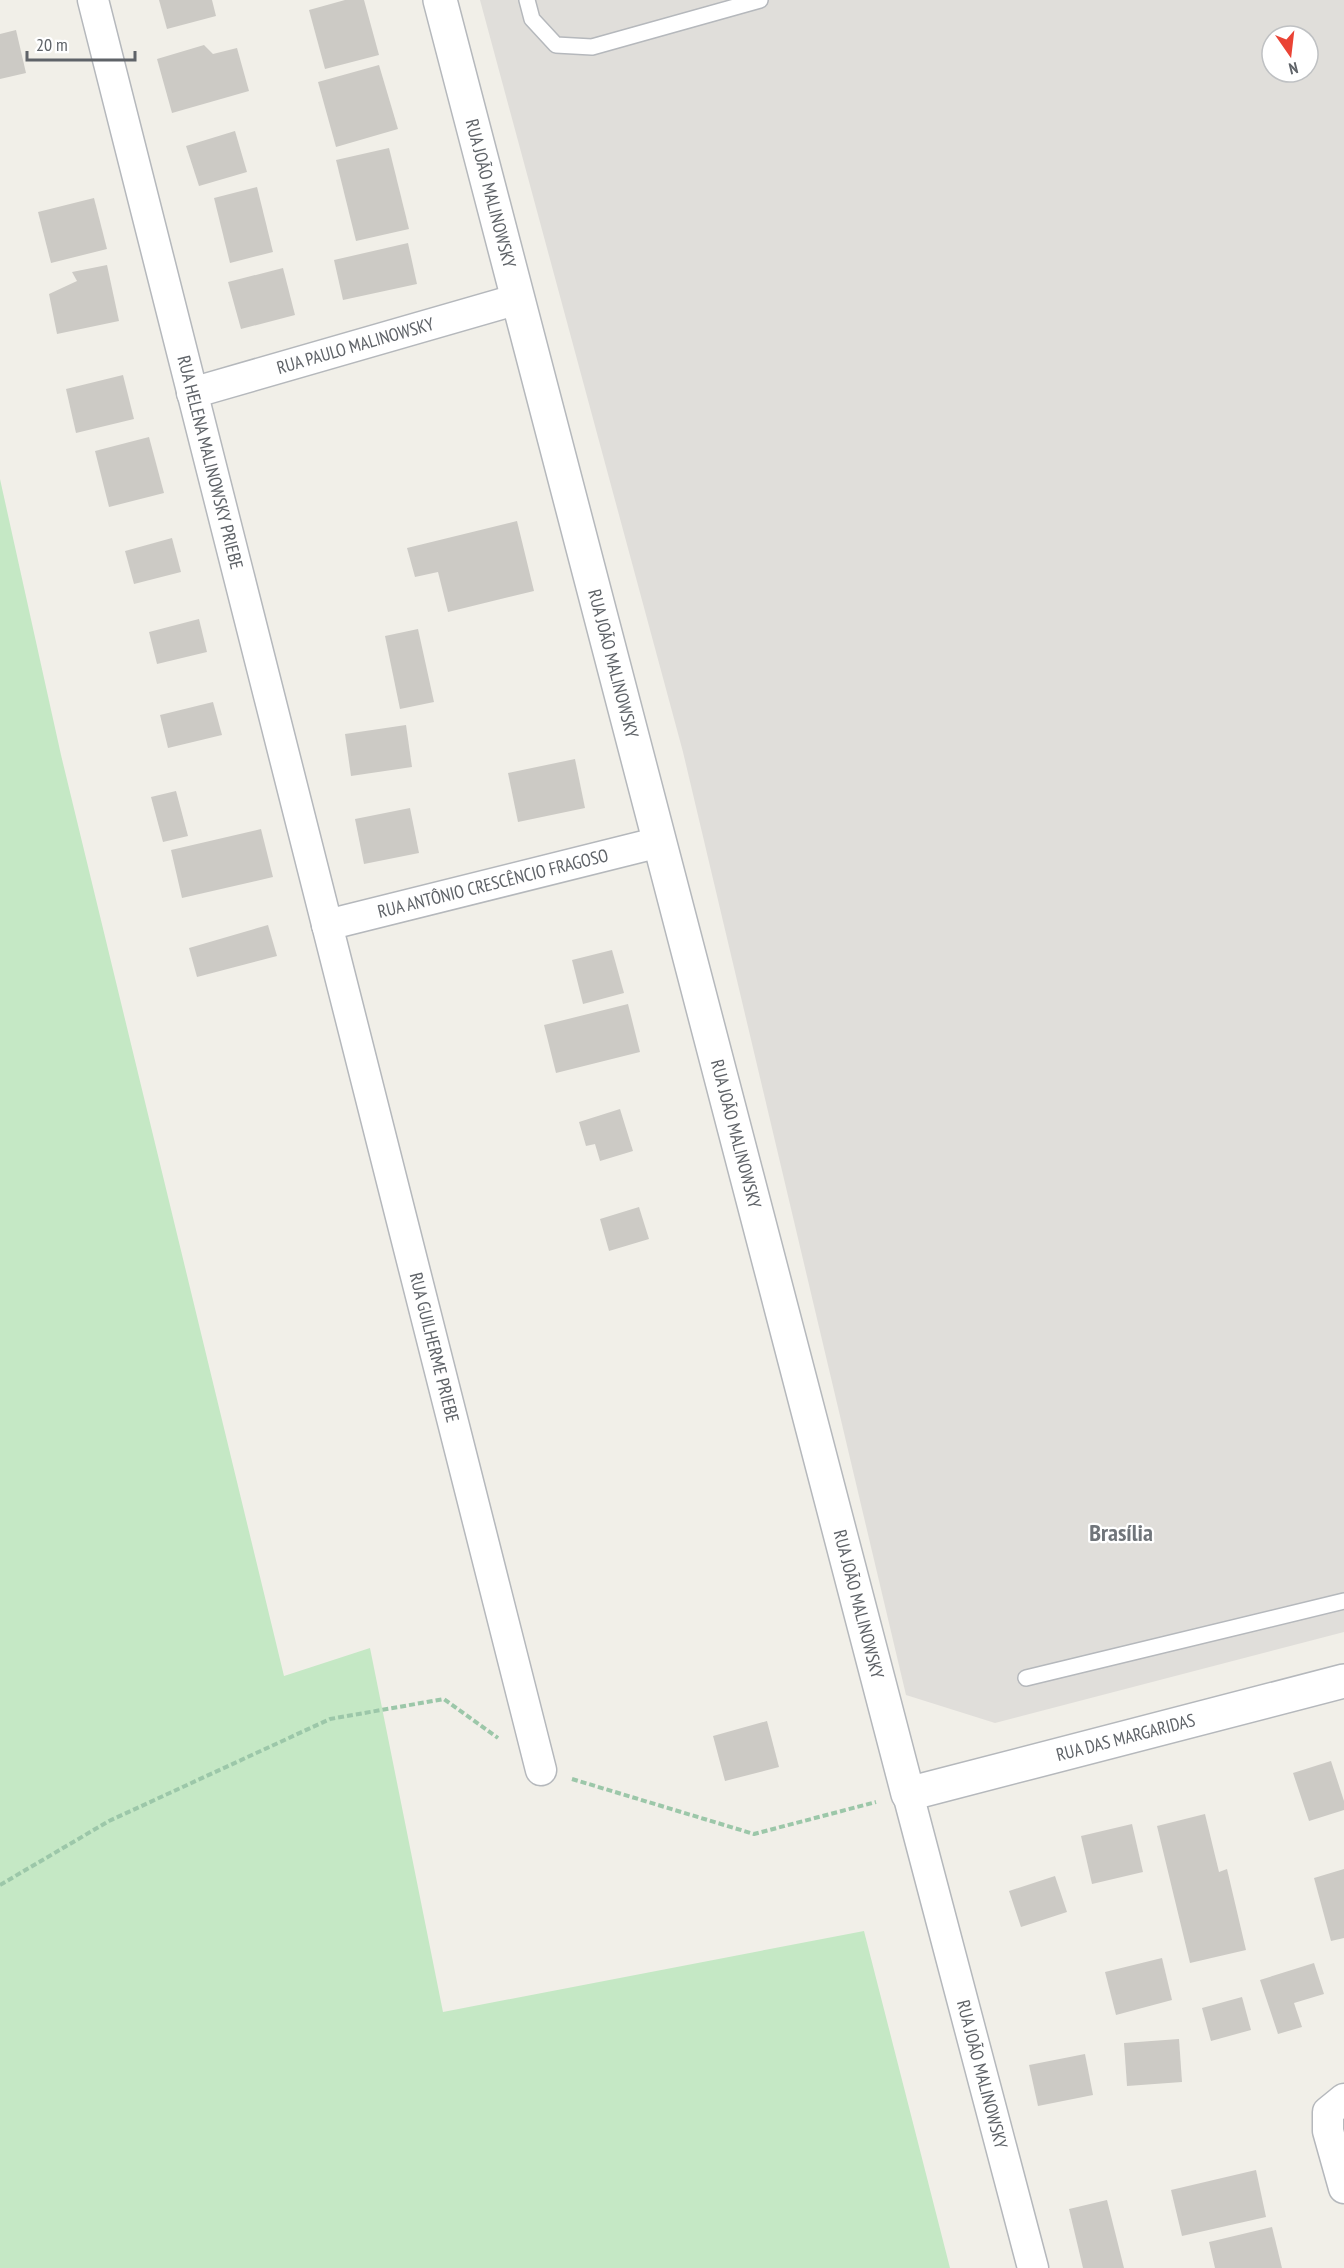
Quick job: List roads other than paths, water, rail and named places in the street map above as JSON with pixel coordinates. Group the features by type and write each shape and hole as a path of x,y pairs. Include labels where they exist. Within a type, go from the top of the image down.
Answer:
{"street":[{"name":"RUA HELENA MALINOWSKY PRIEBE","path":"93,0 327,926"},
{"name":"RUA JOÃO MALINOWSKY","path":"440,0 1033,2268"},
{"name":"RUA PAULO MALINOWSKY","path":"192,393 518,299"},
{"name":"RUA ANTÔNIO CRESCÊNCIO FRAGOSO","path":"327,926 660,842"},
{"name":"RUA GUILHERME PRIEBE","path":"327,926 541,1770"},
{"name":"RUA DAS MARGARIDAS","path":"909,1794 1344,1681"},
{"path":"1344,2099 1328,2112 1328,2131 1344,2188"}],"lane":[{"path":"526,0 531,19 556,45 592,47 760,0"},
{"path":"1026,1677 1344,1601"}],"district":[{"name":"Brasília","path":"1121,1533"}]}
